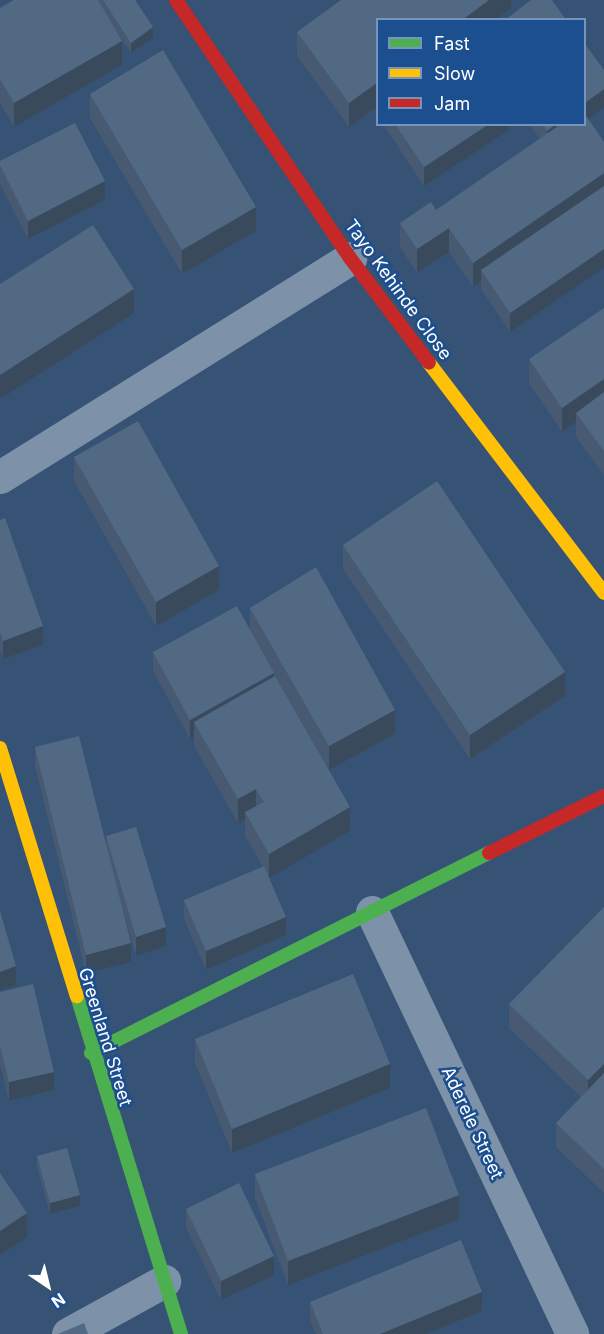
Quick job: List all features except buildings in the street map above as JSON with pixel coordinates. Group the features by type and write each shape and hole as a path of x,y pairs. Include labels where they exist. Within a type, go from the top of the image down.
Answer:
{"street":[{"name":"Tayo Kehinde Close","path":"176,0 350,258 604,593"},
{"path":"0,477 350,258"},
{"name":"Greenland Street","path":"0,748 91,1053 181,1334"},
{"path":"91,1053 604,796"},
{"name":"Aderele Street","path":"372,912 572,1334"},
{"path":"68,1334 164,1281"}],"traffic: fast":[{"path":"91,1053 489,853"},
{"path":"77,996 181,1334"}],"traffic: slow":[{"path":"429,363 604,593"},
{"path":"0,748 77,996"}],"traffic: jam":[{"path":"176,0 350,258 429,363"},
{"path":"489,853 604,796"}]}
